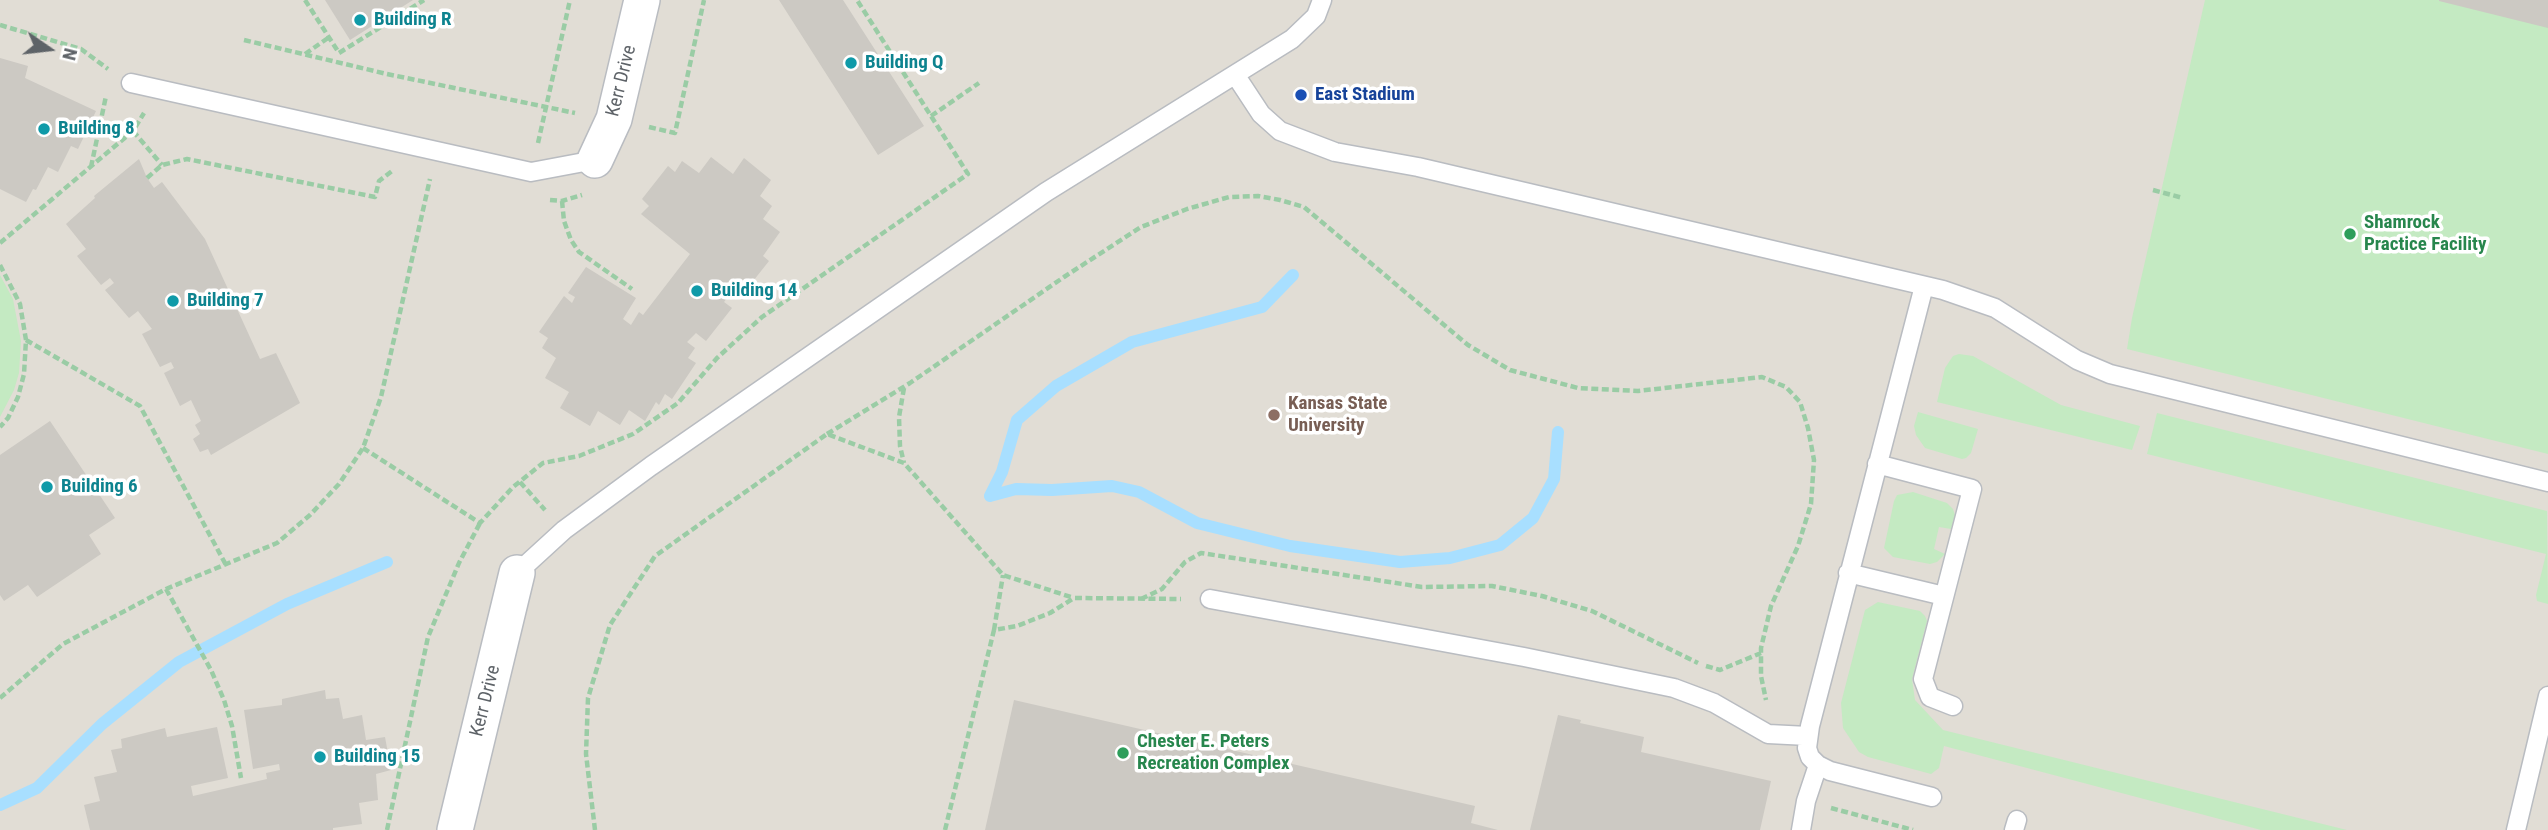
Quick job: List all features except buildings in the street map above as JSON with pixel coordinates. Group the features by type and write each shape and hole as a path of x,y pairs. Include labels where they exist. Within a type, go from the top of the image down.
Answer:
{"street":[{"name":"Kerr Drive","path":"595,160 614,119 642,0"},
{"name":"Kerr Drive","path":"455,830 517,573"}],"lane":[{"path":"517,573 564,530 651,466 1046,192 1237,76 1292,39 1316,16 1322,0"},
{"path":"1237,76 1261,114 1280,131 1335,152 1471,179 1924,286 1995,307 2077,360 2110,374 2548,482"},
{"path":"131,83 531,172 595,160"},
{"path":"1924,286 1848,573 1807,748 1810,757 1830,771 1932,797"},
{"path":"1877,464 1972,489 1923,678 1930,697 1953,706"},
{"path":"1848,573 1944,596"},
{"path":"1210,599 1511,654 1674,688 1714,703 1768,734 1808,736"},
{"path":"2516,830 2548,696"},
{"path":"1801,830 1806,801 1818,765"}],"path":[{"path":"305,0 338,53 425,0"},
{"path":"531,172 570,0"},
{"path":"387,830 428,637 459,563 480,523 520,482 543,463 579,456 633,434 678,403 717,358 762,317 968,174 857,0"},
{"path":"0,25 81,49 131,83"},
{"path":"304,54 328,38"},
{"path":"244,40 546,108 648,127"},
{"path":"90,168 112,72"},
{"path":"931,116 979,83"},
{"path":"0,243 134,131 159,89"},
{"path":"134,131 162,165"},
{"path":"147,178 162,165 187,159 375,197 379,181 395,169"},
{"path":"422,175 437,179"},
{"path":"0,698 63,643 166,589 277,542 310,515 339,484 363,448 381,397 430,179"},
{"path":"2153,190 2183,198"},
{"path":"595,830 586,754 588,698 610,625 655,556 828,434 904,387 1141,227 1187,209 1229,197 1258,196 1304,207 1468,345 1510,370 1578,388 1638,391 1762,377 1786,387 1800,402 1814,460 1811,504 1797,546 1771,606 1761,653 1761,676 1766,702"},
{"path":"562,201 564,220 571,240 579,252 632,289"},
{"path":"0,265 20,304 26,340 24,374 18,397 8,418 0,427"},
{"path":"26,340 141,406 226,565"},
{"path":"904,387 899,416 900,446 904,463"},
{"path":"828,434 904,463 1003,575 1074,598 1210,599"},
{"path":"363,448 480,523"},
{"path":"520,482 564,530"},
{"path":"1141,598 1162,589 1185,562 1201,553 1422,587 1492,586 1542,596 1592,611 1693,661 1720,670 1761,653"},
{"path":"945,830 993,630 1003,575"},
{"path":"166,589 211,670 232,726 241,778"},
{"path":"993,630 1017,626 1050,613 1074,598"},
{"path":"1827,807 1913,830"}],"shaded area":[{"name":"Kansas State University","path":"0,0 2548,0 2548,830 0,830"}],"green space":[{"name":"Shamrock Practice Facility","path":"2205,0 2548,0 2548,454 2127,349"},
{"path":"0,275 13,299 21,341 19,373 14,390 0,417"},
{"path":"1953,356 1973,356 2061,405 2140,426 2132,450 1937,402 1945,368"},
{"path":"1918,412 1978,429 1971,453 1962,459 1925,448 1916,435 1914,426"},
{"path":"2157,413 2547,511 2548,604 2537,601 2536,595 2546,554 2147,454"},
{"path":"1913,492 1947,503 1953,509 1955,515 1951,529 1939,527 1934,549 1945,554 1937,562 1930,564 1893,557 1884,548 1897,495"},
{"path":"1878,602 1920,611 1925,616 1927,621 1912,679 1915,700 1943,730 2347,830 2261,830 1944,746 1939,768 1931,774 1868,757 1859,752 1843,728 1841,703 1865,610"}],"waterway":[{"path":"990,496 1002,472 1017,420 1056,386 1132,342 1262,307 1293,275"},
{"path":"990,496 1016,489 1052,490 1112,486 1139,492 1197,523 1290,546 1400,562 1450,558 1500,545 1533,518 1554,479 1558,432"},
{"path":"0,805 37,788 102,724 179,662 287,604 387,562"}],"place":[{"name":"Building R","path":"360,20"},
{"name":"Building Q","path":"851,63"},
{"name":"East Stadium","path":"1301,95"},
{"name":"Building 8","path":"44,129"},
{"name":"Shamrock Practice Facility","path":"2350,234"},
{"name":"Building 14","path":"697,291"},
{"name":"Building 7","path":"173,301"},
{"name":"Kansas State University","path":"1274,415"},
{"name":"Building 6","path":"47,487"},
{"name":"Chester E. Peters Recreation Complex","path":"1123,753"},
{"name":"Building 15","path":"320,757"}]}
